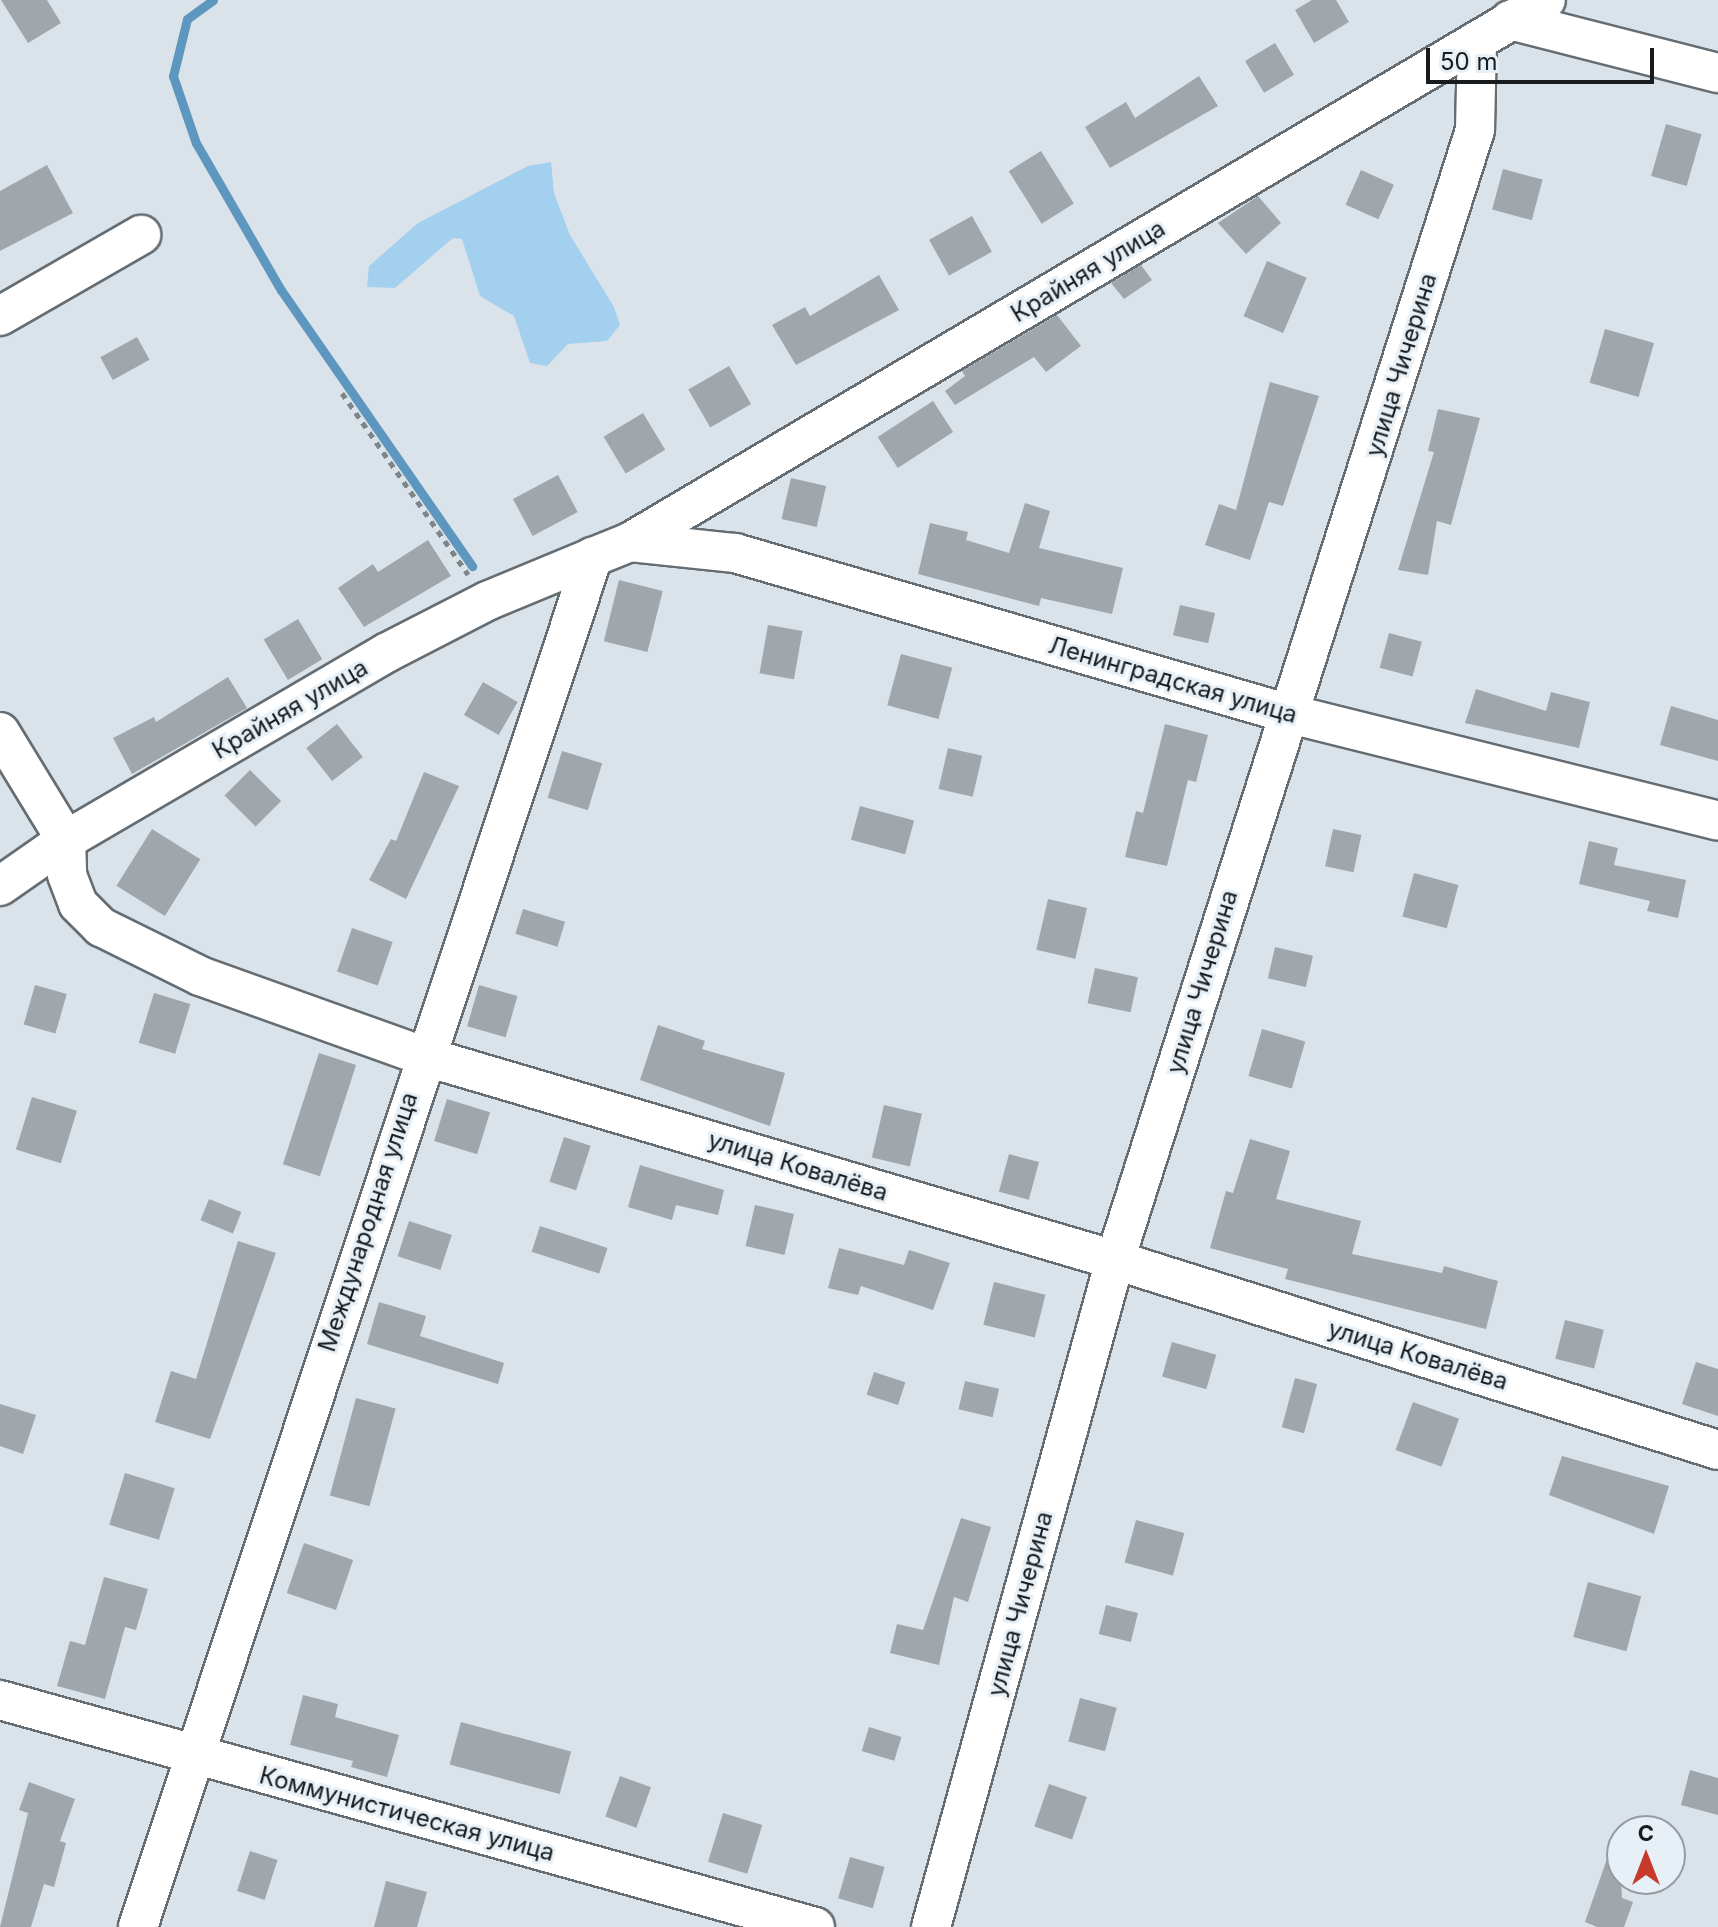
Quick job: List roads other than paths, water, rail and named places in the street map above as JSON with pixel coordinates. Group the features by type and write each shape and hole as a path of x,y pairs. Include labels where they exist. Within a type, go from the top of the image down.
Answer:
{"street":[{"name":"Крайняя улица","path":"630,542 1546,0"},
{"path":"1510,20 1718,73"},
{"name":"улица Чичерина","path":"931,1927 1115,1260 1286,713 1338,566 1475,130 1477,41"},
{"path":"0,316 141,235"},
{"path":"593,557 630,542"},
{"name":"Ленинградская улица","path":"630,542 735,553 1286,713 1718,821"},
{"name":"Крайняя улица","path":"0,886 66,840 386,653 487,601 593,557"},
{"name":"Международная улица","path":"138,1927 423,1056 593,557"},
{"name":"улица Ковалёва","path":"0,732 66,840 67,875 78,904 101,927 200,976 423,1056 1115,1260 1718,1450"},
{"name":"Коммунистическая улица","path":"0,1700 815,1927"}],"waterway":[{"path":"213,0 187,19 173,76 196,143 281,290 472,566"}]}
